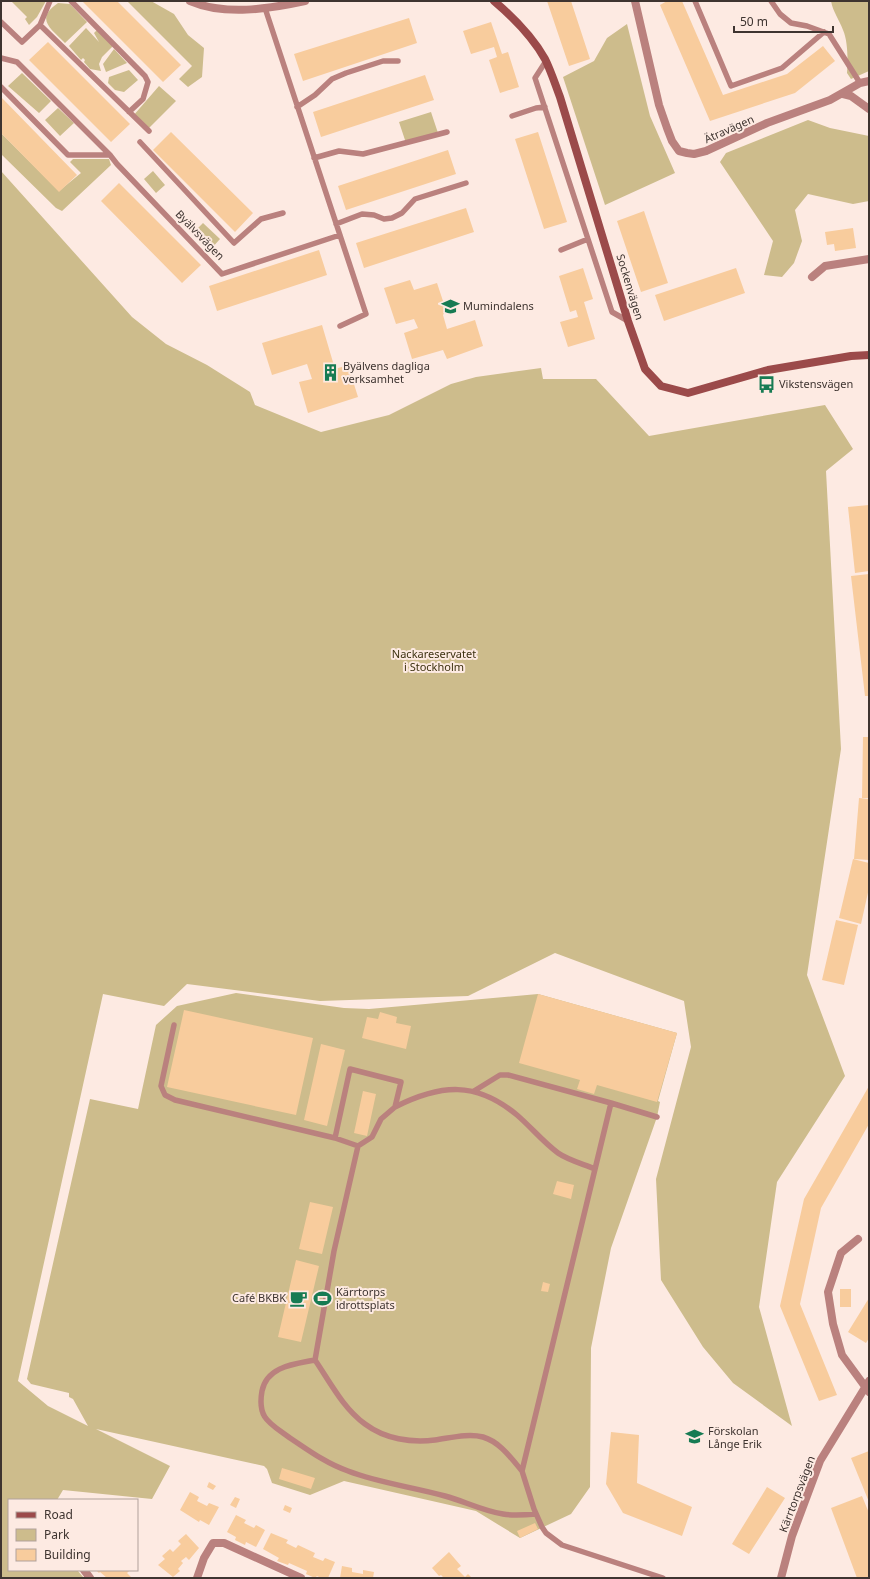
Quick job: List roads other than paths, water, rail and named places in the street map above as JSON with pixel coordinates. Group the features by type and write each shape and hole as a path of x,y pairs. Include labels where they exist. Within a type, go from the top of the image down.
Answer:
{"street":[{"path":"190,1 197,4 227,9 265,8 305,1"},
{"name":"Sockenvägen","path":"494,1 512,17 534,42 546,61 560,97 628,321 645,369 660,386 688,393 768,370 851,356 869,355"},
{"name":"Ätravägen","path":"635,1 659,106 672,141 679,151 687,154 706,151 767,124 843,94 860,83 869,81"},
{"path":"843,94 851,96 869,109"},
{"path":"812,277 825,266 869,259"},
{"path":"858,1239 841,1253 828,1292 833,1324 842,1355 868,1387"},
{"name":"Kärrtorpsvägen","path":"781,1578 792,1536 820,1461 868,1387"},
{"path":"197,1578 204,1558 213,1543 224,1543 301,1578"}],"lane":[{"path":"1,22 22,42 40,24 50,1"},
{"path":"71,1 145,76 148,82 143,99 129,112"},
{"path":"695,1 731,86 782,68 824,32"},
{"path":"771,1 780,14 791,23 829,34 860,83"},
{"path":"265,8 366,314 340,326"},
{"path":"40,24 149,132"},
{"name":"Byälvsvägen","path":"1,58 16,62 110,155 222,274 340,235"},
{"path":"297,107 315,95 332,79 346,72 383,61 398,61"},
{"path":"546,61 535,78 612,312 628,321"},
{"path":"1,87 68,155 110,155"},
{"path":"512,116 536,108 545,107"},
{"path":"314,158 339,151 363,154 447,132"},
{"name":"Byälvsvägen","path":"140,142 234,243 261,219 284,213"},
{"path":"336,224 362,214 384,219 392,218 402,213 415,199 466,183"},
{"path":"561,250 588,239"},
{"path":"174,1025 161,1086 165,1095 175,1100 335,1138 358,1146"},
{"path":"335,1138 350,1069 401,1082 395,1107"},
{"path":"474,1091 500,1075 508,1075 657,1117"},
{"path":"595,1169 559,1154 517,1115 495,1100 474,1091 450,1090 430,1092 395,1107 381,1120 372,1137 358,1146 334,1251 315,1360 349,1410 366,1425 388,1436 411,1441 435,1440 459,1436 483,1437 499,1445 522,1471 536,1514 546,1533 562,1545 663,1578"},
{"path":"522,1471 611,1103"},
{"path":"315,1360 291,1364 275,1370 263,1385 260,1404 265,1418 303,1446 335,1465 364,1477 445,1496 503,1514 536,1514"}],"place":[{"name":"Mumindalens","path":"450,306"},
{"name":"Byälvens dagliga verksamhet","path":"330,372"},
{"name":"Vikstensvägen","path":"766,384"},
{"name":"Café BKBK","path":"299,1298"},
{"name":"Kärrtorps idrottsplats","path":"323,1298"},
{"name":"Förskolan Långe Erik","path":"695,1437"}],"park label":[{"name":"Nackareservatet i Stockholm","path":"434,660"}]}
